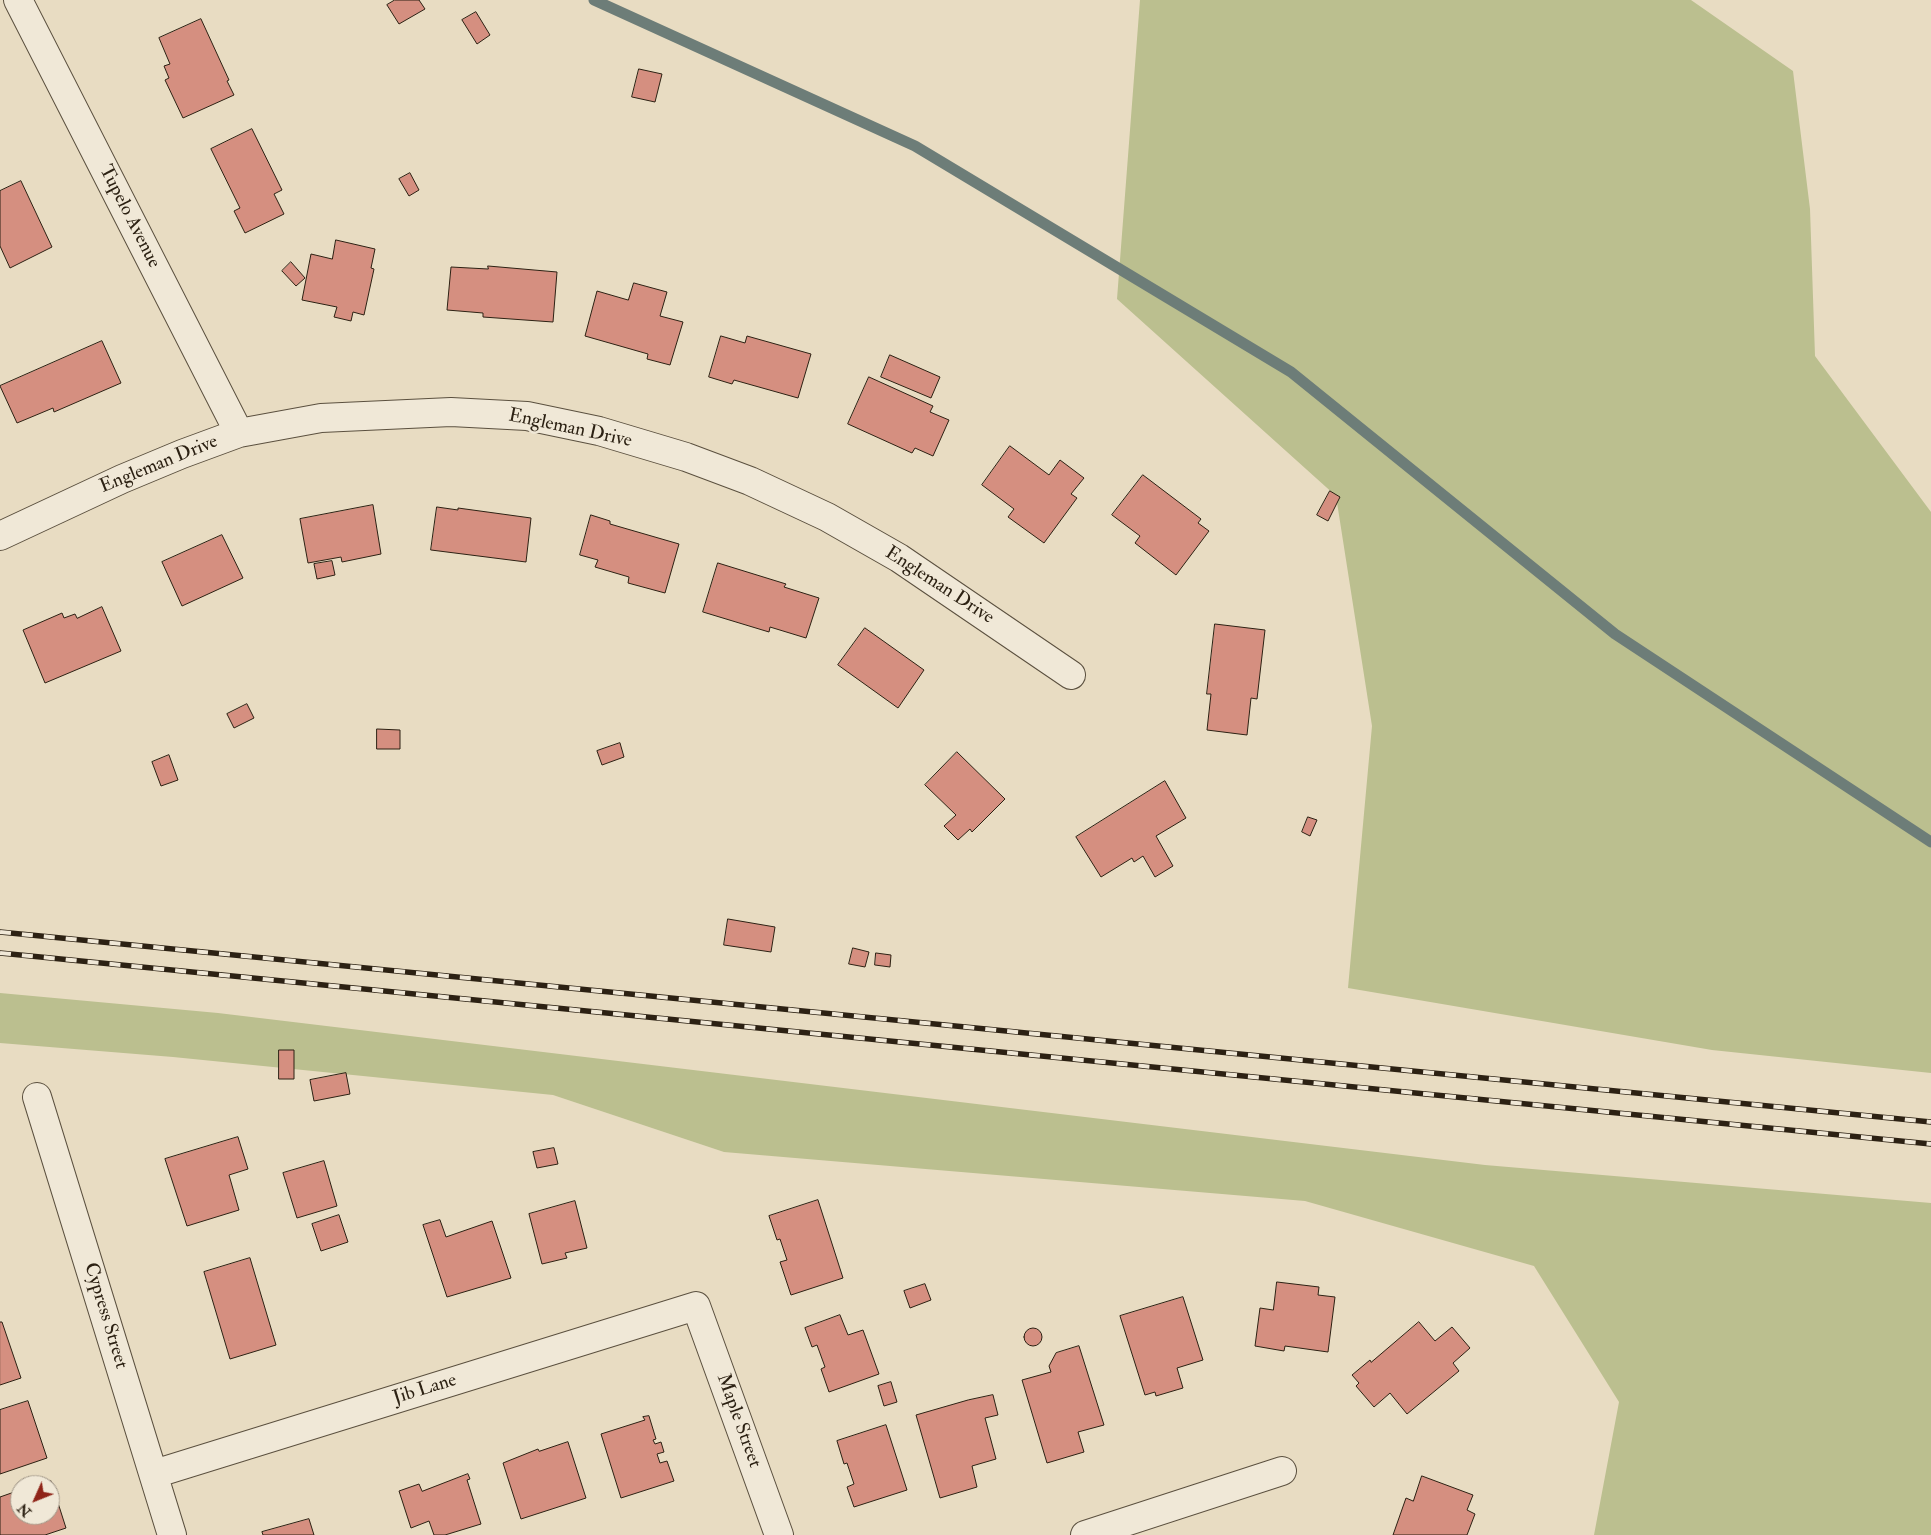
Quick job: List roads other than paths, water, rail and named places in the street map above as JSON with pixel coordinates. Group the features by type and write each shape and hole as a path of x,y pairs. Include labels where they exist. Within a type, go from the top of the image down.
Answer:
{"street":[{"name":"Tupelo Avenue","path":"18,0 239,433"},
{"name":"Engleman Drive","path":"0,536 122,479 239,433 321,418 451,412 527,416 599,431 704,464 750,481 827,517 898,558 1071,675"},
{"name":"Cypress Street","path":"37,1097 172,1535"},
{"name":"Jib Lane","path":"154,1474 696,1306"},
{"name":"Maple Street","path":"696,1306 779,1535"},
{"path":"1098,1533 1282,1471"}],"waterway":[{"path":"594,0 915,146 1291,372 1615,634 1931,842"}],"railway":[{"path":"0,932 1931,1122"},
{"path":"0,953 1931,1144"}]}
